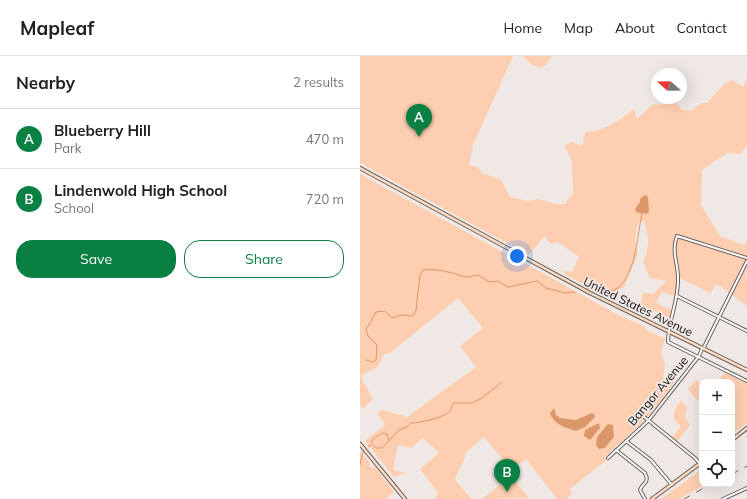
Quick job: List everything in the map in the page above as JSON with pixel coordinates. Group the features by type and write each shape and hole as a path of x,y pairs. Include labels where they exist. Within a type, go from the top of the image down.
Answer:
{"street":[{"name":"United States Avenue","path":"360,168 590,294 747,370"},
{"path":"668,332 676,296 678,271 673,250 677,236 747,258"},
{"name":"Bangor Avenue","path":"608,458 648,421 699,356 747,261"},
{"path":"676,296 747,331"},
{"name":"United States Avenue","path":"668,332 668,342 747,381"},
{"path":"638,412 699,461"},
{"path":"735,438 747,428"},
{"path":"626,441 651,460 672,484"},
{"path":"360,444 405,499"},
{"path":"616,450 645,473 648,478 647,482 640,490 645,499"},
{"path":"652,499 699,464"},
{"path":"723,499 747,488"}],"shaded area":[{"path":"360,56 513,56 473,145 469,165 478,167 482,173 501,180 510,197 527,201 539,199 556,204 565,204 573,193 572,161 564,145 572,142 582,146 586,131 604,128 618,121 634,109 637,119 652,105 677,104 682,110 691,111 701,103 707,103 725,83 733,80 743,87 747,78 747,145 741,154 727,153 702,170 701,205 720,236 744,245 747,241 747,272 745,276 747,277 747,306 717,284 710,293 678,277 677,297 661,292 656,303 674,311 672,319 646,307 642,314 639,312 643,292 653,294 666,281 650,278 643,262 648,248 648,237 644,223 647,220 638,223 635,240 638,254 624,287 608,297 564,274 564,271 572,272 579,257 558,242 550,244 545,236 529,255 360,163"},
{"path":"523,56 552,56 546,65 541,68 532,65"},
{"path":"360,174 508,255 506,259 517,265 521,261 618,315 644,326 646,330 665,339 661,353 665,364 663,378 675,381 652,412 605,457 608,459 570,489 572,494 566,499 557,499 526,459 510,472 509,467 484,437 466,452 455,480 472,499 435,499 438,493 420,469 439,453 423,438 411,448 398,445 393,470 406,473 394,477 365,441 385,425 377,412 383,410 407,417 476,367 460,346 483,328 458,298 390,353 384,354 378,367 362,375 363,381 373,399 363,409 360,405","holes":["554,408 556,415 562,419 574,420 590,414 594,419 580,430 571,430 559,423 551,411","610,424 614,429 613,439 605,448 599,449 596,440"]},
{"path":"645,195 648,197 649,212 646,214 636,212 635,209 640,202 640,199"},
{"path":"725,372 747,382 747,423 735,432 735,379 720,379"},
{"path":"696,380 699,382 699,402 688,389"},
{"path":"681,400 687,407 685,418 690,425 676,443 671,439 681,426 674,420 674,411"},
{"path":"554,408 556,415 560,418 576,420 592,413 595,417 585,427 576,431 564,427 554,420 550,413"},
{"path":"599,423 600,428 590,440 584,436 585,430"},
{"path":"608,424 613,425 614,437 605,448 599,449 596,445 597,437"},
{"path":"360,451 370,463 370,467 376,468 394,492 386,499 360,499"},
{"path":"699,471 699,487 701,487 679,499 661,499"},
{"path":"511,476 529,498 482,499"}],"waterway":[{"path":"586,289 597,288 608,292 617,288 624,281 630,271 634,259 642,213"},
{"path":"366,360 372,362 376,360 377,345 368,336 366,330 376,312 385,311 392,318 400,315 413,316 416,310 420,275 423,270 440,270 467,277 478,275 489,282 498,281 508,287 537,281 546,288 565,293 575,292"},
{"path":"372,444 376,448 382,448 399,430 407,427 411,423 430,420 442,416 450,411 453,403 472,403 482,398 502,382"},
{"path":"372,443 372,440 382,433 387,434 389,440"},
{"path":"360,465 363,451"}],"railway":[{"path":"735,472 747,466"},
{"path":"684,499 706,487"}],"place":[{"name":"Blueberry Hill","path":"419,137"},
{"name":"Lindenwold High School","path":"507,492"}]}
